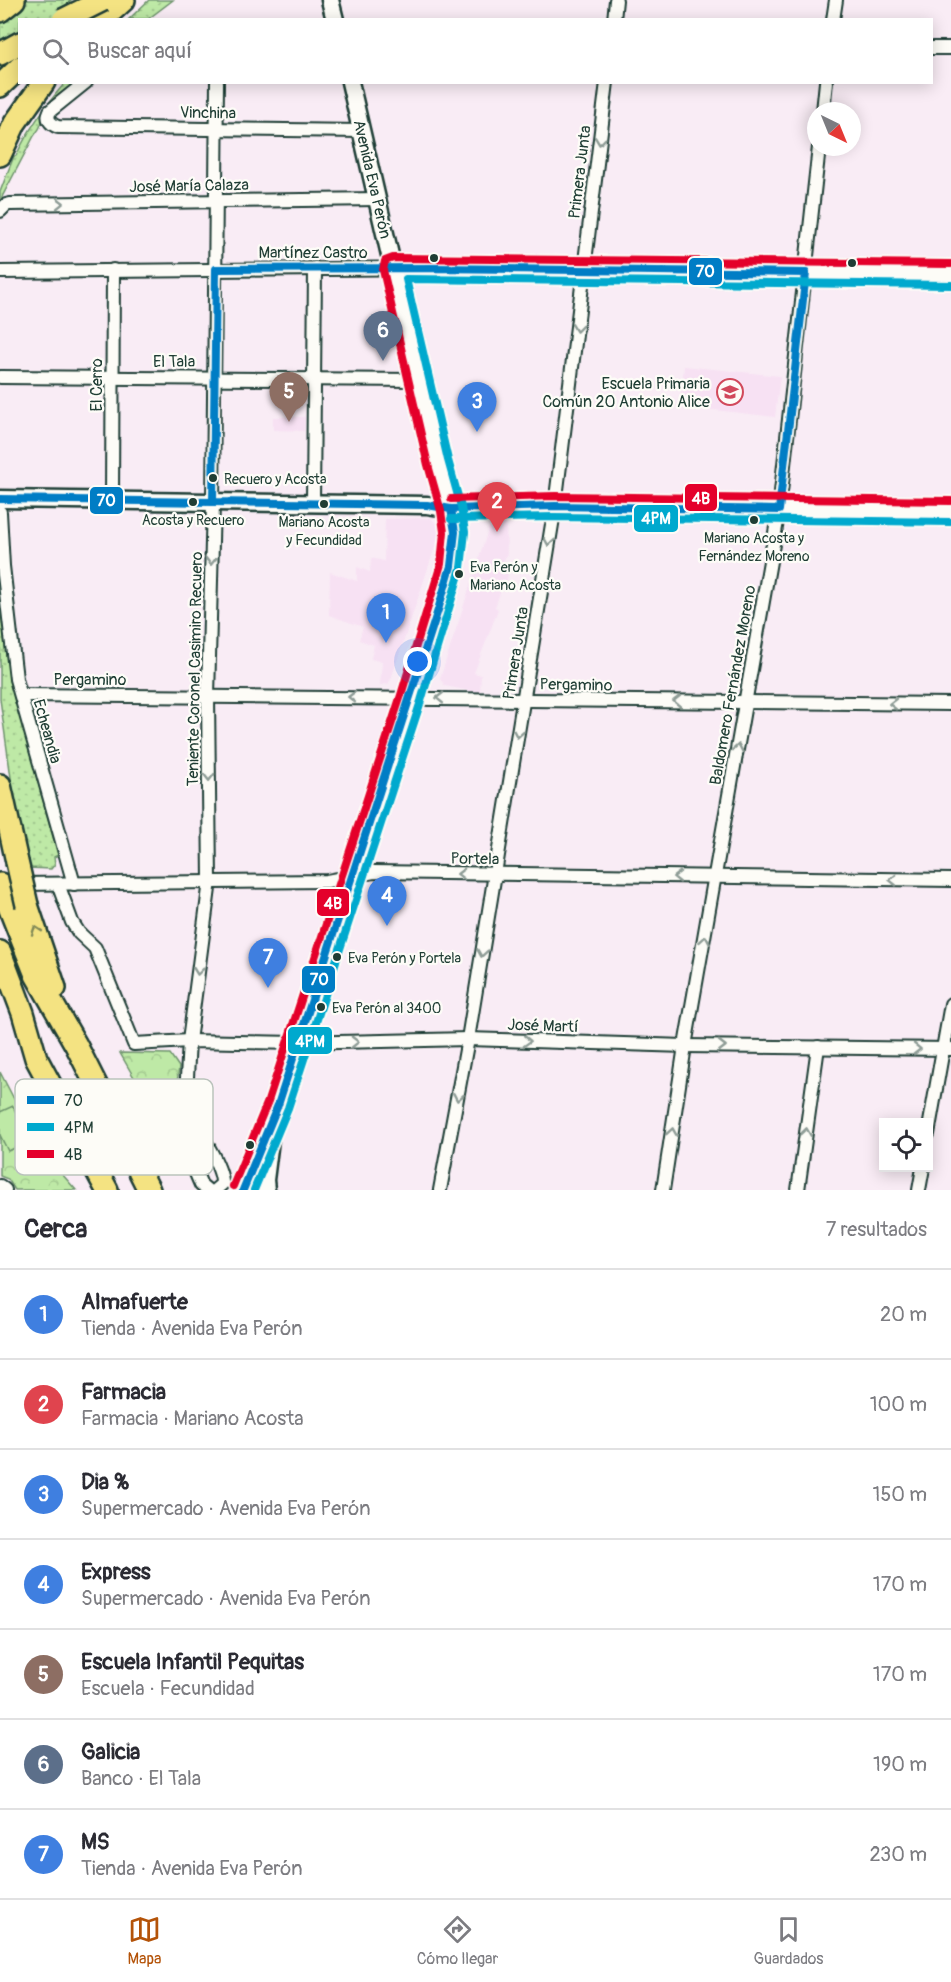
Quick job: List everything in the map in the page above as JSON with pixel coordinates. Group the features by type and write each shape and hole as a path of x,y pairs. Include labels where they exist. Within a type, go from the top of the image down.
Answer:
{"highway":[{"path":"0,11 14,0"},
{"path":"72,18 91,0"},
{"path":"67,18 103,0"},
{"path":"104,18 124,0"},
{"path":"0,54 18,44"},
{"path":"0,85 18,69"},
{"path":"0,155 15,123 43,84"},
{"path":"0,785 17,862 18,906"},
{"path":"0,884 18,906 78,1049 93,1079"},
{"path":"0,952 23,1013 38,1062"},
{"path":"0,995 47,1079"},
{"path":"99,1175 107,1190"},
{"path":"141,1175 149,1190"}],"main road":[{"path":"330,0 334,18"},
{"name":"Avenida Eva Perón","path":"266,1190 268,1148 278,1105 296,1043 411,698 451,566 455,532 350,84"},
{"path":"0,499 313,503 427,506 451,509"},
{"name":"Avenida Eva Perón","path":"243,1190 278,1105"}],"street":[{"path":"614,18 616,0"},
{"path":"833,18 836,0"},
{"path":"933,48 951,48"},
{"name":"Vinchina","path":"84,84 50,111 49,121 53,125 58,127 362,131"},
{"name":"Teniente Coronel Casimiro Recuero","path":"187,1079 189,1041 210,881 208,696 213,503 217,84"},
{"name":"Primera Junta","path":"440,1190 468,1039 555,506 607,84"},
{"path":"824,102 826,84"},
{"name":"Baldomero Fernández Moreno","path":"663,1190 685,1046 779,510 818,156"},
{"name":"José María Calaza","path":"1,210 10,204 378,199"},
{"path":"313,503 315,268"},
{"name":"Martínez Castro","path":"0,272 393,268 951,275"},
{"name":"El Cerro","path":"112,500 113,270"},
{"name":"El Tala","path":"0,377 419,380"},
{"path":"451,509 555,506 951,512"},
{"name":"Echeandia","path":"0,512 10,642 16,679 74,884"},
{"name":"Pergamino","path":"21,695 951,704"},
{"name":"Portela","path":"0,884 327,881 374,872 951,880"},
{"name":"José Martí","path":"58,884 75,928 95,948 134,1044 189,1041 296,1043 468,1039 685,1046 947,1049"},
{"path":"932,1118 947,1049 951,1004"},
{"path":"798,1190 818,1047"},
{"path":"213,1158 220,1171 222,1184 215,1190"},
{"path":"919,1190 922,1172"},
{"name":"Teniente Coronel Casimiro Recuero","path":"197,1175 201,1185 207,1190"},
{"path":"0,1186 5,1190"}],"shaded area":[{"name":"Escuela Primaria Común 20 Antonio Alice","path":"684,366 780,376 775,417 680,406"},
{"path":"273,417 305,417 304,431 273,430"},
{"path":"431,518 441,529 391,679 388,684 380,685 382,662 371,659 374,645 359,640 363,627 329,615 330,572 357,581 357,567 370,572 371,558 384,561 385,519"},
{"path":"506,521 507,554 501,566 509,570 495,607 498,609 474,673 481,675 480,693 445,686 440,679 489,527"}],"green space":[{"path":"19,0 71,0 53,18 18,18 18,53 0,71 0,16"},
{"path":"149,0 173,0 149,18 130,18"},
{"path":"64,84 80,84 47,111 2,197 0,207 0,192 14,156"},
{"path":"0,598 10,679 20,702 25,735 58,855 54,857 55,864 51,869 29,868 14,799 0,699"},
{"path":"120,1053 170,1054 179,1067 178,1079 135,1079"},
{"path":"0,1072 15,1101 15,1175 63,1175 76,1190 15,1190 8,1179 0,1176"},
{"path":"13,1106 15,1110 15,1148 8,1151 0,1135 0,1112"}],"transit line":[{"name":"4B","path":"233,1186 268,1101 401,695 441,564 444,532 441,511 428,465 383,270 385,261 393,258 951,264"},
{"name":"7O","path":"434,268 806,273 779,510 555,506 451,509 427,505 213,502 216,269 434,268"},
{"name":"4PM","path":"254,1190 288,1108 421,701 461,568 465,532 461,507 406,279 951,285"},
{"name":"4B","path":"451,499 555,496 951,501"},
{"name":"7O","path":"0,499 213,502"},
{"name":"7O","path":"243,1190 278,1105 438,610 451,566 455,532 451,509"},
{"name":"4PM","path":"451,519 555,517 951,522"}],"place":[{"name":"Galicia","path":"383,361"},
{"name":"Escuela Primaria Común 20 Antonio Alice","path":"730,392"},
{"name":"Escuela Infantil Pequitas","path":"289,422"},
{"name":"Dia %","path":"477,432"},
{"name":"Recuero y Acosta","path":"213,478"},
{"name":"Acosta y Recuero","path":"193,502"},
{"name":"Mariano Acosta y Fecundidad","path":"324,504"},
{"name":"Mariano Acosta y Fernández Moreno","path":"754,520"},
{"name":"Farmacia","path":"497,532"},
{"name":"Eva Perón y Mariano Acosta","path":"459,574"},
{"name":"Almafuerte","path":"386,643"},
{"name":"Express","path":"387,926"},
{"name":"Eva Perón y Portela","path":"337,957"},
{"name":"MS","path":"268,988"},
{"name":"Eva Perón al 3400","path":"321,1007"}]}
